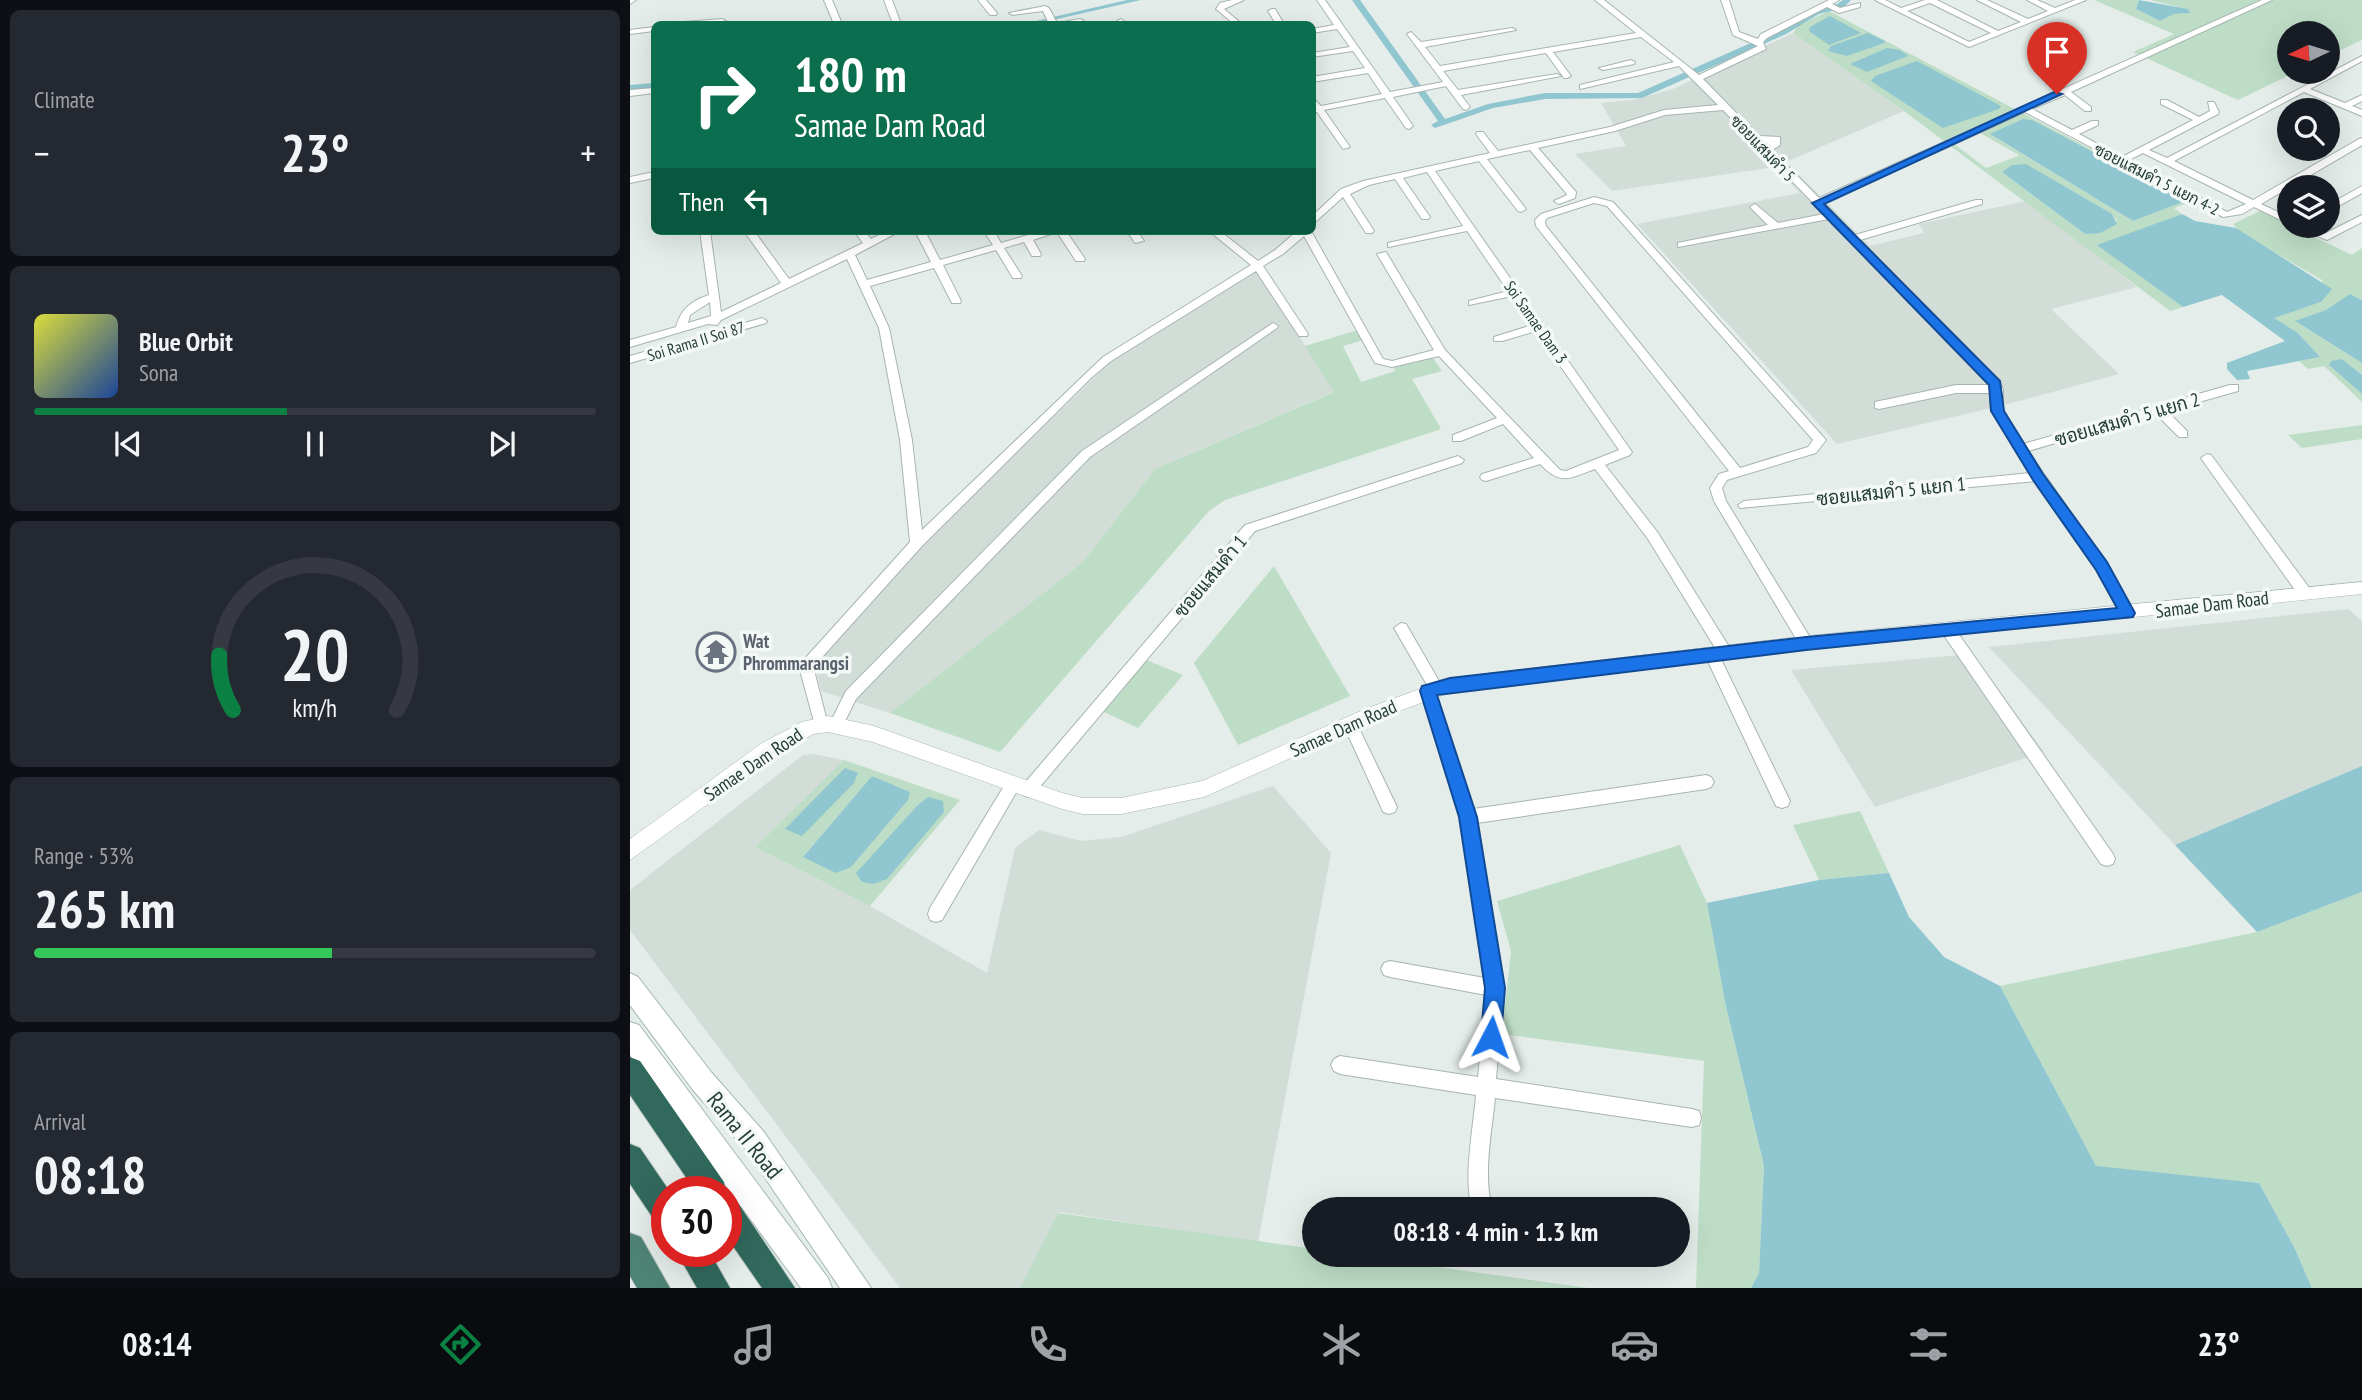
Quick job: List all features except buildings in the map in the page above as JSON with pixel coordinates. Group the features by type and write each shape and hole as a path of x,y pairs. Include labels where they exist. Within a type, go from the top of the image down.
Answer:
{"highway":[{"path":"630,1071 703,1176"},
{"path":"630,1086 692,1176"},
{"path":"630,1158 651,1190"},
{"path":"742,1233 780,1288"},
{"path":"630,1248 654,1288"},
{"path":"742,1250 768,1288"},
{"path":"701,1267 715,1288"}],"main road":[{"name":"Rama II Road","path":"630,985 702,1081 755,1141 857,1288"},
{"path":"630,1034 818,1288"}],"street":[{"path":"828,0 837,21"},
{"path":"888,0 896,21"},
{"path":"983,1 998,0"},
{"path":"1043,2 1056,0"},
{"path":"1234,21 1220,9 1223,5 1240,0"},
{"name":"ซอยแสมดำ 5","path":"1599,0 1691,72 1995,384 1997,411 2038,477 2101,566 2127,613"},
{"path":"1583,87 1643,73 1691,72 1763,47 1759,42 1736,33 1725,0"},
{"path":"1879,0 1964,43 1972,44 2082,0"},
{"path":"1900,11 1931,0 1999,34"},
{"path":"1981,0 2028,22"},
{"path":"2031,0 2055,11"},
{"path":"1817,203 2268,0"},
{"path":"983,1 993,13"},
{"path":"1321,1 1409,126"},
{"path":"1759,42 1761,38 1809,11 1832,3 1839,11 1857,5"},
{"path":"1013,13 1045,8 1050,21"},
{"path":"1272,11 1278,21"},
{"path":"1316,30 1341,26"},
{"path":"1764,26 1780,29"},
{"path":"630,32 651,29"},
{"path":"1420,45 1511,30"},
{"path":"1411,34 1466,107"},
{"path":"1438,69 1547,49 1647,37"},
{"path":"1643,73 1621,51 1647,37"},
{"path":"1316,54 1356,48"},
{"path":"1547,49 1567,76"},
{"path":"2166,162 2362,58"},
{"path":"1603,68 1631,62"},
{"path":"1316,79 1370,70"},
{"path":"1456,93 1557,76"},
{"path":"1346,147 1317,109 1449,83"},
{"path":"2304,89 2362,113"},
{"path":"630,93 651,90"},
{"path":"2065,91 2088,109"},
{"path":"2346,106 2362,97"},
{"path":"2164,102 2199,120"},
{"path":"2121,161 2215,112 2211,104"},
{"path":"1316,218 1344,191 1397,176 1612,129 1664,113 1724,107"},
{"name":"ซอยแสมดำ 5 แยก 4-2","path":"2025,109 2220,213 2235,214 2362,141"},
{"path":"2071,134 2095,123"},
{"path":"1480,134 1496,153"},
{"path":"1532,146 1571,192 1572,196 1559,201"},
{"path":"2143,150 2277,215"},
{"path":"1481,157 1521,209"},
{"name":"Soi Samae Dam 3","path":"1382,254 1441,352 1561,475 1622,454 1626,448 1428,168"},
{"path":"630,180 651,176"},
{"path":"1397,176 1425,217"},
{"path":"2340,202 2362,189"},
{"path":"1344,191 1369,231"},
{"path":"1737,472 1541,226 1540,220 1544,216 1594,200 1611,204 1820,440 1812,450 1723,477 1716,488 1720,501 1806,643"},
{"path":"1852,239 1979,202"},
{"path":"1316,204 1324,209"},
{"path":"1755,207 1776,227"},
{"path":"1682,245 1829,216"},
{"path":"2340,230 2362,218"},
{"path":"1392,245 1470,227"},
{"path":"630,351 708,329 717,318 706,235"},
{"path":"752,235 786,282"},
{"path":"862,235 869,243"},
{"path":"630,344 717,318 886,235"},
{"path":"921,235 956,301"},
{"path":"992,235 1017,276"},
{"path":"866,285 1038,235"},
{"path":"1064,235 1080,259"},
{"path":"1135,235 1139,241"},
{"path":"1219,235 1257,265 1303,334"},
{"path":"828,725 808,674 808,663 917,542 1107,359 1279,252 1300,235"},
{"path":"1307,235 1379,361 1392,364 1441,352"},
{"path":"1027,238 1036,254"},
{"path":"850,255 884,328 906,440 917,542"},
{"path":"1473,303 1516,292"},
{"path":"681,328 681,320 685,314 700,302 714,297"},
{"name":"Soi Rama II Soi 87","path":"630,360 762,321"},
{"path":"828,725 851,695 1086,454 1273,326"},
{"path":"1498,339 1539,326"},
{"name":"ซอยแสมดำ 5 แยก 2","path":"2020,449 2234,388"},
{"path":"1879,405 1956,389 1997,389"},
{"path":"2159,410 2183,434"},
{"path":"1457,438 1506,419"},
{"path":"2207,458 2305,593"},
{"path":"1486,477 1543,459"},
{"name":"ซอยแสมดำ 1","path":"936,914 1020,788 1250,528 1458,460"},
{"path":"1598,464 1653,536 1719,654 1782,801"},
{"name":"ซอยแสมดำ 5 แยก 1","path":"1744,505 2038,477"},
{"name":"Samae Dam Road","path":"630,851 789,736 828,725 874,734 1020,788 1083,806 1148,803 1204,789 1432,690 1806,643 2362,588"},
{"path":"1401,628 1432,690 1468,817 1495,988 1479,1197"},
{"path":"1948,630 2107,859"},
{"path":"1350,724 1389,807"},
{"path":"1468,817 1706,782"},
{"path":"1390,969 1495,988"},
{"path":"1340,1065 1692,1118"}],"shaded area":[{"path":"1793,33 1904,111 1786,162 1870,246 1924,233 1919,224 2026,201 2137,287 2051,309 2119,374 2004,405 1837,444 1637,224 1800,193 1775,167 1612,191 1575,154 1626,146 1601,103 1633,100 1673,89"},
{"path":"1255,269 1335,391 1155,469 1083,562 890,713 821,691 815,665 920,548 1108,364"},
{"path":"2348,609 2362,621 2362,766 2175,845 1989,647"},
{"path":"1972,654 2044,752 1875,807 1791,670"},
{"path":"813,754 844,760 755,847 870,906 987,973 1015,848 1039,830 1081,841 1121,837 1273,786 1331,853 1258,1242 1059,1212 1020,1288 900,1288 630,930 630,890 803,755"}],"green space":[{"path":"2094,0 2139,0 2136,9 2160,21 2174,14 2189,13 2187,9 2150,0 2362,0 2362,40 2340,50 2340,21 2277,21 2277,81 2238,100 2133,52 2174,34"},
{"path":"1829,11 2191,202 2174,208 2182,214 2098,245 2183,307 2170,311 1904,111 1793,33 1799,25","holes":["1980,133 2019,155 1986,168 1954,144","1991,135 2183,202 2133,221","2026,165 2111,214 2117,221 2085,234 2002,172"]},
{"path":"2260,211 2277,219 2277,238 2316,238 2352,255 2362,248 2362,300 2350,294 2326,310 2296,322 2362,363 2362,375 2342,359 2329,365 2362,394 2362,402 2324,366 2308,369 2299,361 2320,357 2298,333 2273,318 2321,302 2322,280 2240,232 2233,224"},
{"path":"1358,330 1363,340 1343,346 1361,382 1395,371 1394,367 1433,358 1442,371 1412,379 1441,429 1225,500 1209,511 1000,752 890,713 1083,562 1155,469 1334,392 1305,346"},
{"path":"2362,425 2362,439 2302,448 2288,435"},
{"path":"1274,566 1350,696 1238,745 1194,663"},
{"path":"1146,660 1183,675 1138,728 1104,712"},
{"path":"844,760 960,800 870,906 755,847","holes":["872,776 890,785 803,858"]},
{"path":"1860,811 1889,873 1819,880 1793,825"},
{"path":"1680,845 1707,903 1725,1002 1764,1166 1759,1273 1751,1288 1696,1288 1704,1061 1502,1034 1511,951 1497,901"},
{"path":"2362,892 2362,1288 2312,1288 2294,1247 2259,1183 2096,1167 2000,986 2257,932"},
{"path":"1058,1213 1302,1247 1302,1267 1438,1267 1588,1288 1020,1288"}],"water":[{"path":"2139,0 2188,9 2190,13 2174,14 2160,21 2136,9"},
{"path":"1830,16 1861,33 1829,45 1809,31 1810,27"},
{"path":"1868,33 1885,41 1884,43 1847,56 1828,51 1831,46"},
{"path":"1887,48 1900,50 1908,56 1867,72 1850,64"},
{"path":"1917,61 2001,106 1943,128 1871,81 1875,76"},
{"path":"2023,119 2032,120 2182,199 2183,202 2133,221 1990,134"},
{"path":"2026,164 2112,214 2117,224 2100,233 2085,234 2002,172 2012,165"},
{"path":"2182,214 2195,221 2236,228 2332,289 2321,302 2274,318 2298,333 2320,357 2247,371 2250,379 2237,380 2227,369 2227,363 2285,341 2222,295 2183,307 2097,245"},
{"path":"2350,294 2362,300 2362,363 2295,321 2326,310"},
{"path":"2342,359 2362,375 2362,394 2329,365 2331,361"},
{"path":"2362,766 2362,892 2257,932 2175,845"},
{"path":"845,768 858,773 854,783 802,836 785,829"},
{"path":"872,776 910,792 908,800 851,867 836,873 803,857"},
{"path":"928,797 943,801 944,812 887,879 873,884 862,882 856,873"},
{"path":"1889,873 1909,917 1944,957 2000,986 2096,1166 2259,1183 2294,1247 2312,1288 1751,1288 1759,1273 1764,1166 1725,1002 1707,903 1819,880"}],"waterway":[{"path":"1041,21 1137,0"},
{"path":"1356,0 1443,122"},
{"path":"1435,125 1491,106 1545,96 1639,96 1783,32 1816,12 1840,6 1847,0"},
{"path":"630,88 651,85"}],"place":[{"name":"Wat Phrommarangsi","path":"716,652"}],"route":[{"path":"1491,1037 1495,988 1490,942 1468,817 1428,691 1450,685 1806,643 2127,613 2101,566 2038,477 1997,411 1998,396 1995,384 1817,203 2057,94"}]}
